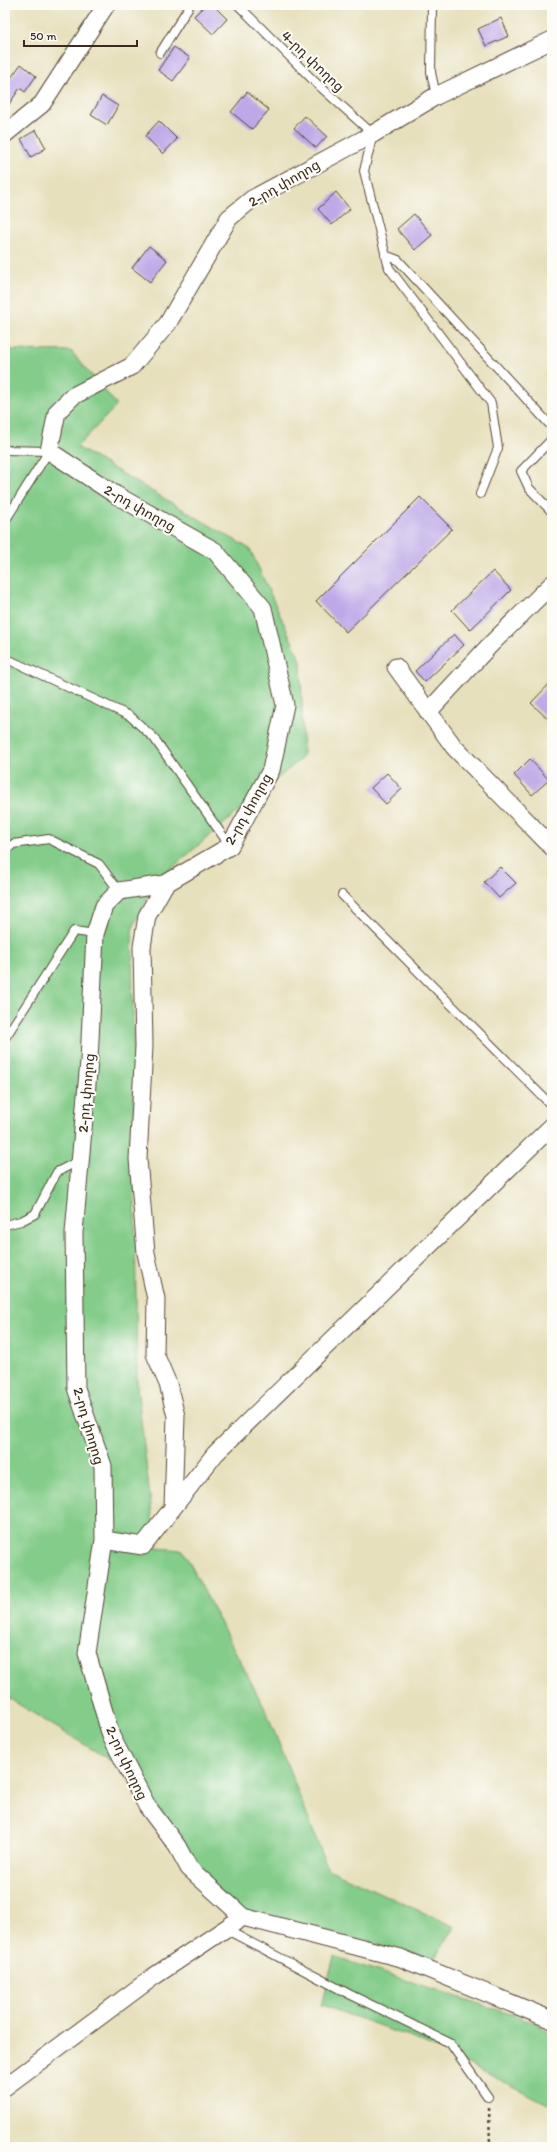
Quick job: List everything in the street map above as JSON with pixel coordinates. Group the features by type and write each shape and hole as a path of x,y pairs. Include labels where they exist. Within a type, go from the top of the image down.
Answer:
{"street":[{"path":"5,134 42,104 106,5"},
{"name":"2-րդ փողոց","path":"243,1917 189,1868 176,1846 147,1806 111,1736 87,1653 104,1540 103,1466 76,1388 74,1233 89,1061 95,934 104,906 119,891 165,884 230,846 271,770 285,705 263,608 215,551 116,495 49,451 57,412 73,396 132,366 168,323 229,218 252,199 373,134 436,96 551,42"},
{"path":"428,712 490,645 552,584"},
{"path":"396,667 454,747 552,847"},
{"path":"165,884 147,916 142,947 144,1046 138,1159 146,1253 156,1299 155,1354 168,1384 176,1416 173,1508"},
{"path":"104,1540 143,1546 215,1454 552,1126"},
{"path":"5,2087 153,1977 243,1917 401,1958 552,2020"}],"lane":[{"path":"160,53 190,5"},
{"name":"4-րդ փողոց","path":"238,5 315,82 373,134"},
{"path":"432,5 431,72 436,96"},
{"path":"373,134 364,171 388,268 491,403 498,448 480,494"},
{"path":"385,255 398,260 552,427"},
{"path":"552,432 551,440 521,471 529,488 552,512"},
{"path":"5,450 49,451"},
{"path":"5,521 49,451"},
{"path":"5,658 130,716 154,738 230,846"},
{"path":"5,852 14,844 49,839 99,864 119,891"},
{"path":"342,895 552,1106"},
{"path":"5,1038 74,931 95,934"},
{"path":"5,1225 21,1221 35,1214 56,1172 80,1159"},
{"path":"225,1929 349,1994 450,2043 488,2097"}],"path":[{"path":"488,2097 490,2147"}],"green space":[{"path":"5,350 71,351 117,405 77,447 250,549 301,661 303,757 155,882 132,930 137,1386 156,1548 183,1550 267,1713 328,1869 455,1927 434,1959 245,1914 202,1876 131,1773 5,1696"},
{"path":"334,1957 535,2022 552,2036 552,2106 448,2054 406,2035 321,2005"}],"building":[{"path":"205,5 213,5 227,19 213,34 194,16"},
{"path":"501,18 509,36 486,46 478,29"},
{"path":"174,47 190,58 173,81 158,70"},
{"path":"21,64 36,76 25,92 20,88 5,110 5,86"},
{"path":"247,92 269,110 252,129 231,112"},
{"path":"102,96 118,106 107,125 91,115"},
{"path":"305,116 327,136 316,148 294,128"},
{"path":"159,121 177,139 163,154 145,136"},
{"path":"36,130 46,148 31,157 21,139"},
{"path":"336,192 350,209 332,225 318,209"},
{"path":"414,214 432,235 415,250 397,229"},
{"path":"149,246 167,260 150,282 132,268"},
{"path":"420,497 452,529 346,632 316,601"},
{"path":"493,571 511,590 470,630 452,610"},
{"path":"454,634 464,645 425,682 415,671"},
{"path":"552,681 552,723 531,703"},
{"path":"530,759 549,780 532,795 514,775"},
{"path":"387,773 402,789 386,804 371,788"},
{"path":"500,867 516,883 499,898 484,882"}]}
